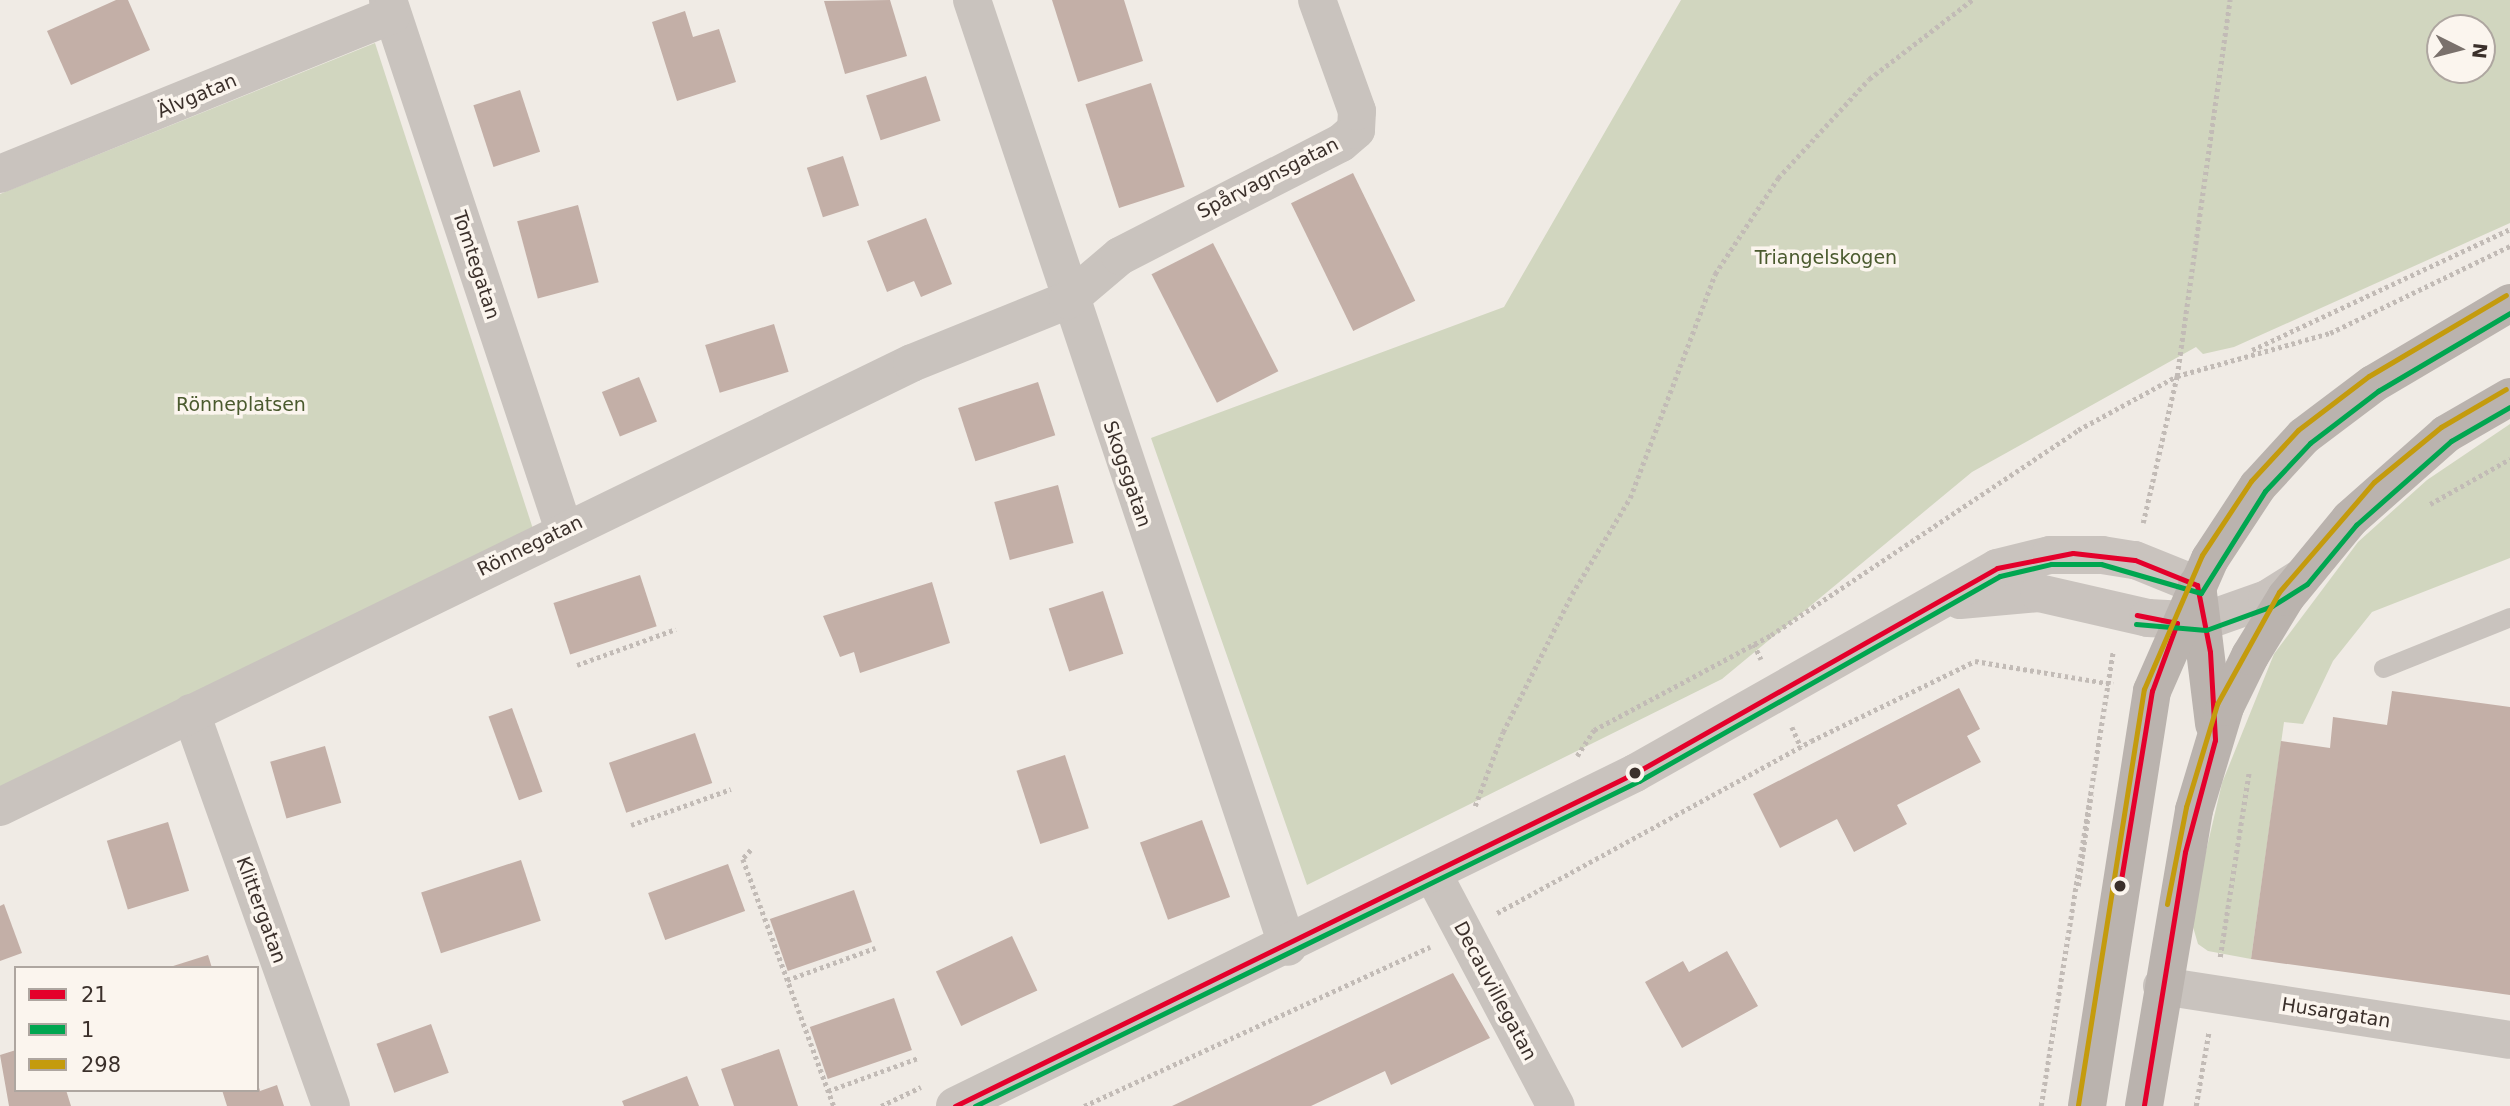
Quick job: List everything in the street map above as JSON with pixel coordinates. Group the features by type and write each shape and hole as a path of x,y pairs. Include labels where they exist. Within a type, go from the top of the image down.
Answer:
{"main road":[{"path":"2087,1106 2152,691 2258,485 2304,436 2373,384 2510,303"},
{"path":"2144,1106 2162,986 2194,810 2215,740 2250,656 2301,578 2380,489 2446,434 2510,397"},
{"path":"2193,609 2215,740"}],"street":[{"name":"Skogsgatan","path":"972,0 1068,300 1288,947"},
{"name":"Spårvagnsgatan","path":"1068,300 1120,256 1356,130 1357,111 1317,0"},
{"name":"Älvgatan","path":"0,174 390,7"},
{"name":"Tomtegatan","path":"390,7 564,530"},
{"name":"Rönnegatan","path":"0,807 564,530 912,363 1068,300"},
{"path":"943,1094 1288,947 1434,876 1930,610 1962,586 2024,560 2073,553 2135,559 2193,609"},
{"path":"1930,610 2013,593 2124,610 2193,609 2267,599 2301,578"},
{"name":"Klittergatan","path":"191,713 331,1106"},
{"name":"Decauvillegatan","path":"1434,876 1556,1106"},
{"name":"Husargatan","path":"2162,986 2510,1040"}],"lane":[{"path":"2383,668 2510,617"}],"path":[{"path":"1484,810 1472,816 1503,732 1572,594 1630,498 1715,274 1778,178 1869,79 1972,0"},
{"path":"2135,559 2177,376 2230,0"},
{"path":"2245,353 2510,229"},
{"path":"1568,768 1594,730 1771,635 2078,430 2177,376 2245,353 2330,333 2510,246"},
{"path":"2424,507 2510,459"},
{"path":"2041,1106 2105,683 2124,610"},
{"path":"577,665 676,629"},
{"path":"1084,1106 1464,932 1975,661 2152,691"},
{"path":"2196,1106 2251,761"},
{"path":"631,825 731,789"},
{"path":"2075,881 2091,795"},
{"path":"751,850 743,859 834,1106"},
{"path":"2075,881 2087,881"},
{"path":"787,980 876,948"},
{"path":"828,1091 918,1058"},
{"path":"881,1106 943,1094"}],"green space":[{"name":"Triangelskogen","path":"1681,0 2510,0 2510,223 2234,347 2203,354 2196,347 1972,472 1722,679 1307,885 1151,438 1504,307"},
{"name":"Rönneplatsen","path":"375,43 533,529 0,789 0,194"},
{"path":"2510,424 2510,558 2372,612 2333,661 2303,724 2284,722 2251,959 2208,951 2198,944 2193,927 2200,877 2222,783 2274,654 2358,542 2427,480"}],"building":[{"path":"116,0 128,0 150,50 71,85 47,31"},
{"path":"890,0 907,56 845,74 824,1"},
{"path":"1052,0 1124,0 1143,61 1078,82"},
{"path":"685,11 693,37 719,29 736,82 677,101 652,22"},
{"path":"926,76 941,121 881,140 866,95"},
{"path":"1151,83 1185,187 1119,208 1085,104"},
{"path":"520,90 540,152 493,167 473,105"},
{"path":"843,156 859,205 823,217 807,168"},
{"path":"1353,173 1415,301 1353,331 1291,203"},
{"path":"578,205 599,282 538,299 517,221"},
{"path":"926,218 952,284 921,297 914,281 887,292 867,241"},
{"path":"1213,243 1278,371 1217,403 1152,274"},
{"path":"774,324 789,372 720,393 705,345"},
{"path":"639,377 657,422 620,436 602,392"},
{"path":"1038,382 1055,435 975,461 958,408"},
{"path":"1058,485 1074,543 1010,560 994,502"},
{"path":"640,575 657,626 570,654 553,603"},
{"path":"932,582 950,643 860,673 854,652 840,657 823,616"},
{"path":"1103,591 1123,654 1069,671 1049,609"},
{"path":"1959,688 1980,729 1967,736 1981,762 1897,805 1907,824 1854,852 1837,819 1780,848 1753,794"},
{"path":"2392,691 2510,707 2510,995 2251,959 2281,741 2330,748 2333,717 2387,725"},
{"path":"512,708 542,792 519,800 489,717"},
{"path":"695,733 712,783 626,813 609,763"},
{"path":"325,746 341,803 286,818 270,762"},
{"path":"1065,755 1089,828 1040,844 1016,771"},
{"path":"1202,820 1230,897 1168,920 1140,843"},
{"path":"168,822 189,891 128,910 107,841"},
{"path":"521,860 541,921 441,953 421,892"},
{"path":"728,864 745,911 665,940 648,893"},
{"path":"854,890 872,942 788,971 770,919"},
{"path":"4,904 22,953 0,961 0,906"},
{"path":"1012,936 1037,990 961,1026 936,971"},
{"path":"1727,951 1758,1006 1682,1048 1645,982 1683,961 1689,972"},
{"path":"208,955 211,966 173,966"},
{"path":"1453,973 1490,1038 1391,1085 1385,1071 1311,1106 1172,1106"},
{"path":"894,998 912,1050 828,1079 810,1027"},
{"path":"431,1024 449,1073 394,1093 376,1044"},
{"path":"779,1049 798,1106 734,1106 721,1069"},
{"path":"14,1051 14,1092 67,1092 71,1106 9,1106 0,1055"},
{"path":"687,1076 699,1106 624,1106 622,1101"},
{"path":"277,1085 284,1106 227,1106 223,1092 259,1092 259,1088 260,1091"}],"transit line":[{"name":"298","path":"2078,1105 2144,689 2202,555 2251,481 2298,430 2369,376 2506,295"},
{"name":"1","path":"975,1106 1639,781 2000,576 2051,564 2101,564 2201,593 2265,491 2310,443 2378,391 2510,313"},
{"name":"298","path":"2167,904 2186,807 2217,704 2279,592 2374,482 2441,427 2506,389"},
{"name":"1","path":"2136,624 2206,630 2272,606 2307,584 2356,525 2451,441 2510,407"},
{"name":"21","path":"955,1106 1635,773 1997,568 2073,553 2135,560 2197,585 2210,652 2215,740 2185,852 2144,1106"},
{"name":"21","path":"2119,892 2152,691 2177,623 2137,615"}]}
